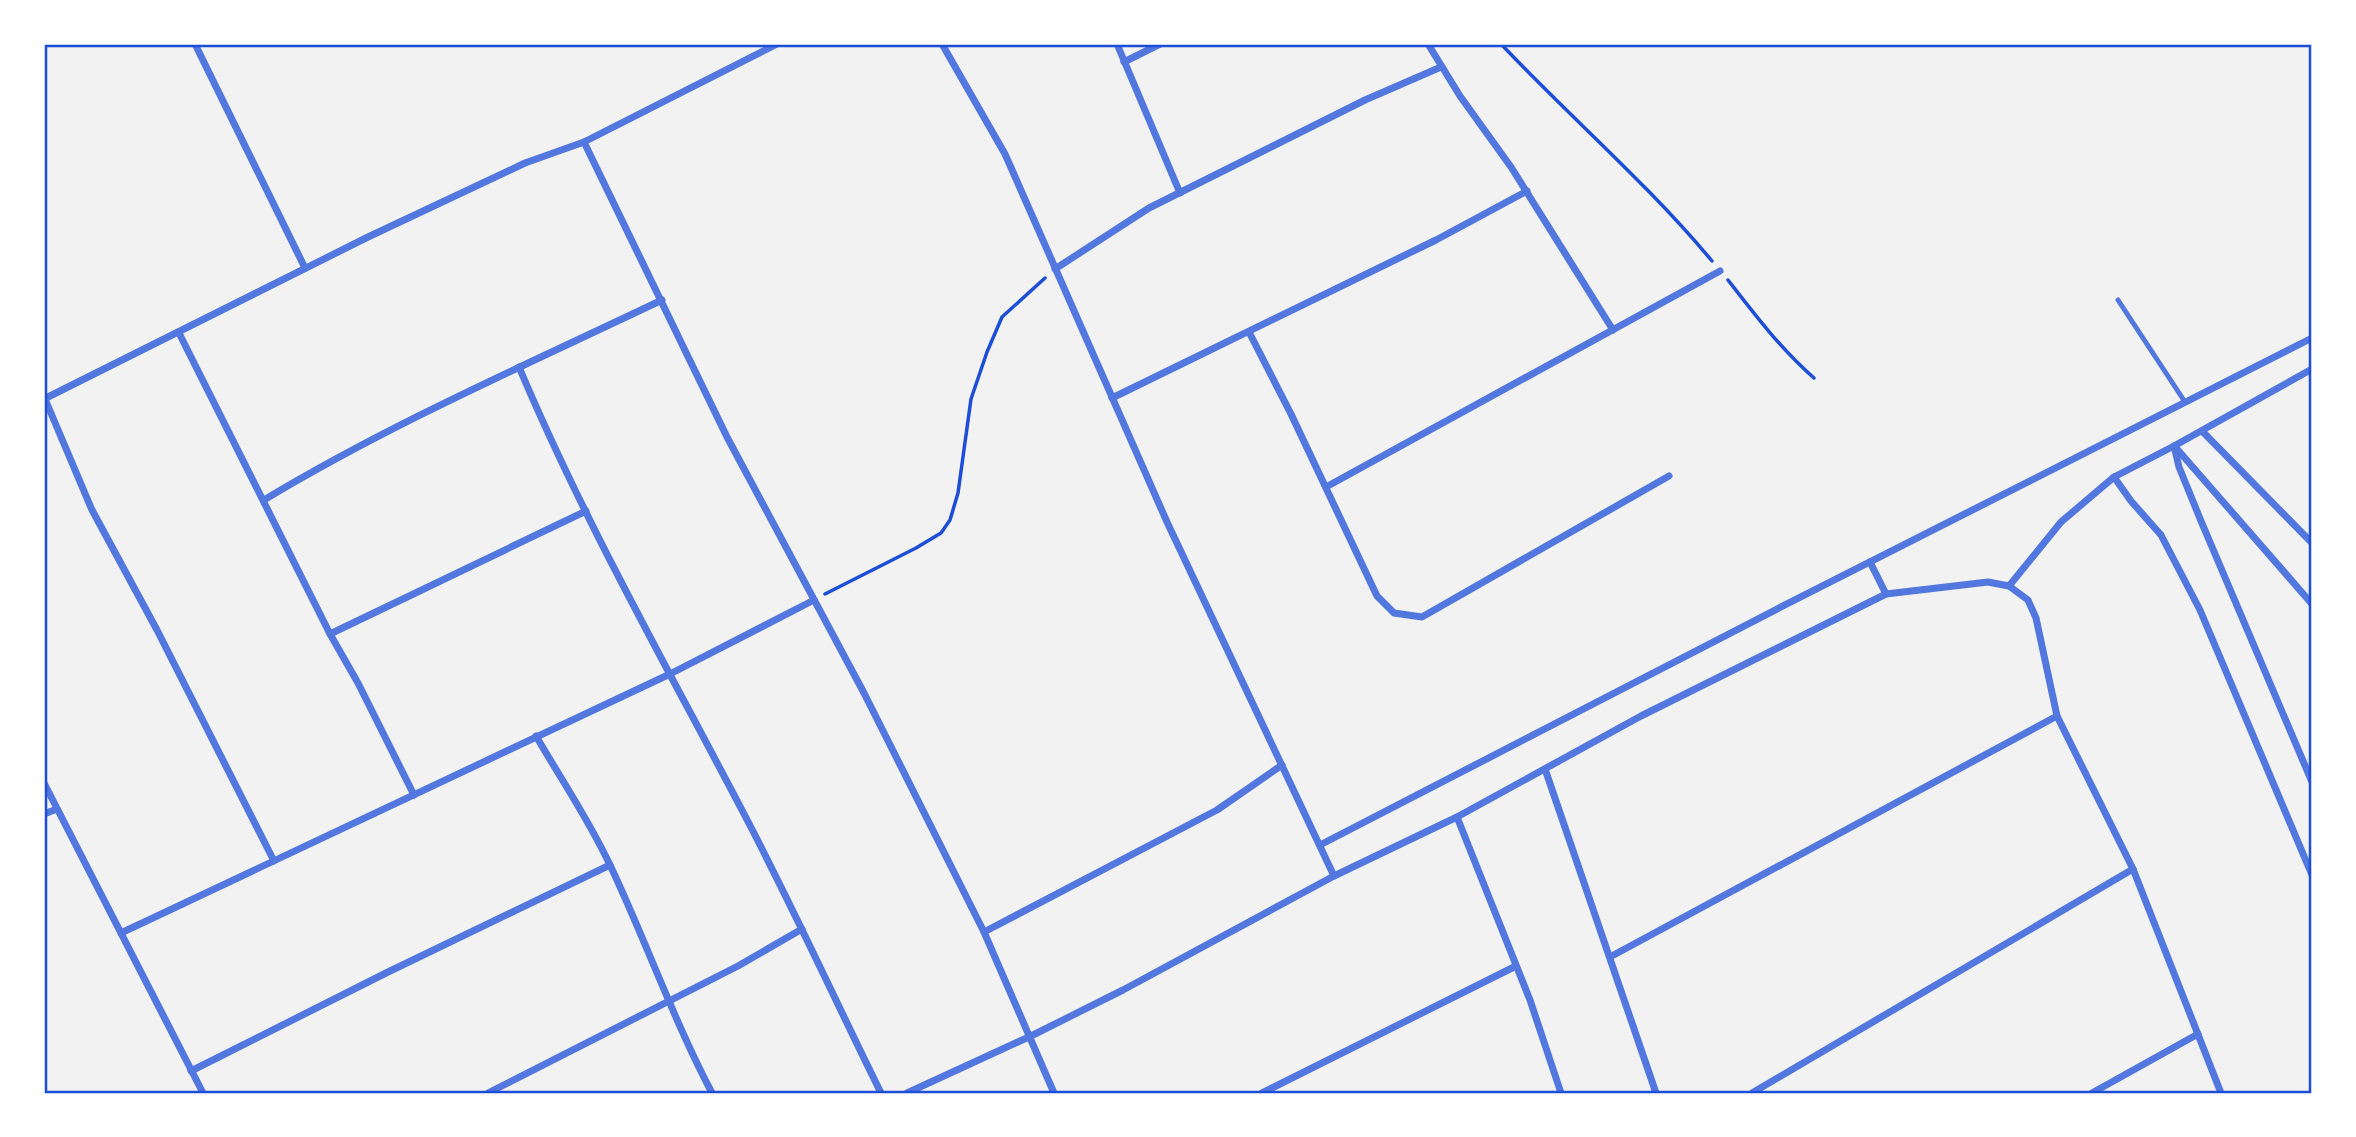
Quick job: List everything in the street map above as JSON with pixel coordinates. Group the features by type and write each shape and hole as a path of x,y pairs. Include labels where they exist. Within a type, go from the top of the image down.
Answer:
{"street":[{"path":"195,44 305,268"},
{"path":"275,861 98,521 44,399 305,268 525,163 584,142 774,44"},
{"path":"942,44 1005,154 1167,522 1334,876"},
{"path":"1117,44 1180,193"},
{"path":"1124,62 1160,44"},
{"path":"1427,44 1527,191 1613,330"},
{"path":"1055,269 1130,220 1180,193 1365,100 1441,67"},
{"path":"584,142 727,437 886,736 984,932 1054,1093"},
{"path":"1112,398 1446,235 1527,191"},
{"path":"1326,487 1720,271"},
{"path":"264,500 399,425 662,300"},
{"path":"1249,332 1377,596 1394,613 1422,617 1669,476"},
{"path":"179,333 414,795"},
{"path":"1320,845 2312,338"},
{"path":"519,368 543,425 802,929 881,1093"},
{"path":"2009,586 2061,522 2113,477 2175,446 2312,369"},
{"path":"2202,431 2312,543"},
{"path":"2175,446 2312,604"},
{"path":"2175,446 2179,467 2201,522 2312,782"},
{"path":"2113,477 2161,535 2200,610 2312,875"},
{"path":"330,634 586,511"},
{"path":"1870,562 1886,594"},
{"path":"907,1093 1031,1036 1334,876 1457,817 1641,716 1886,594 1988,582 2009,586 2028,600 2036,618 2057,716 2133,869 2221,1093"},
{"path":"121,933 670,674 814,600"},
{"path":"1610,957 2057,716"},
{"path":"536,736 580,808 610,865 685,1042 712,1093"},
{"path":"984,932 1217,810 1282,765"},
{"path":"1545,769 1656,1093"},
{"path":"44,783 203,1093"},
{"path":"44,814 57,809"},
{"path":"1457,817 1516,966 1560,1093"},
{"path":"191,1071 610,865"},
{"path":"1752,1093 2133,869"},
{"path":"488,1093 738,966 802,929"},
{"path":"1262,1093 1516,966"},
{"path":"2092,1093 2198,1034"}],"lane":[{"path":"2118,300 2185,402"}],"path":[{"path":"1501,44 1675,217 1767,331 1814,378"},
{"path":"814,600 942,533 950,520 958,493 971,399 1002,317 1055,269"}]}
